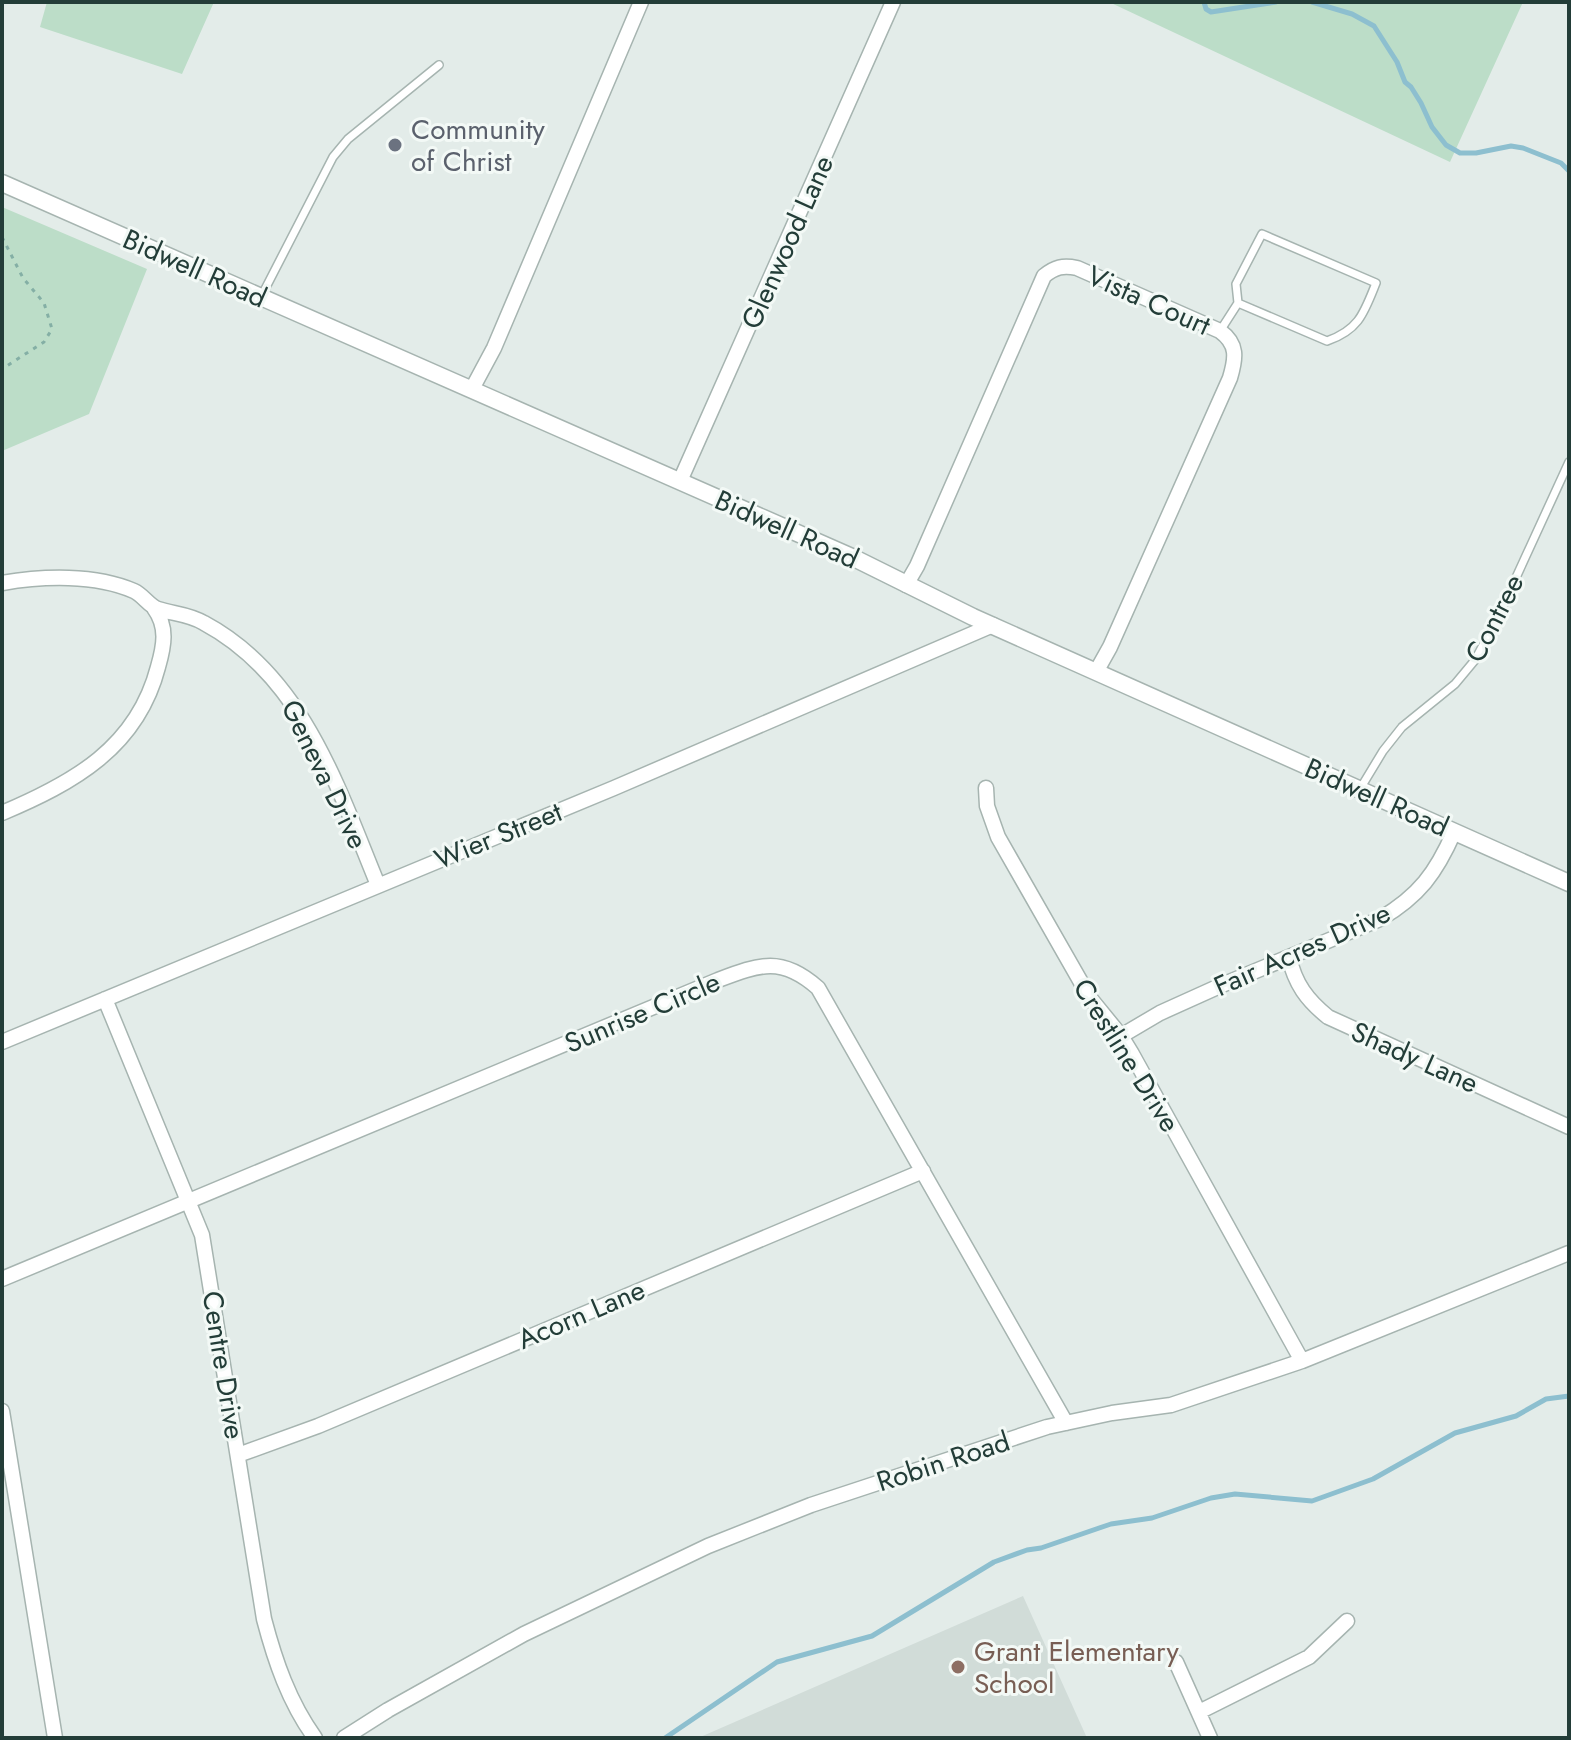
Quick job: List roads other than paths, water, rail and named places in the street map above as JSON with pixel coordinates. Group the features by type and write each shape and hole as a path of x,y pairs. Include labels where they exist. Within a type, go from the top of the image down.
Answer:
{"street":[{"path":"472,389 500,335 641,2"},
{"name":"Glenwood Lane","path":"680,481 893,2"},
{"name":"Bidwell Road","path":"2,183 854,558 1096,672 1569,883"},
{"name":"Vista Court","path":"906,585 1044,276 1053,268 1077,268 1220,331 1229,337 1234,346 1236,359 1230,378 1096,672"},
{"name":"Geneva Drive","path":"2,583 42,579 102,582 134,591 154,608 181,613 218,631 254,659 277,681 314,739 378,885"},
{"path":"2,813 73,780 115,745 135,719 156,676 163,650 165,634 154,608"},
{"name":"Wier Street","path":"2,1042 614,788 993,625"},
{"name":"Crestline Drive","path":"986,788 987,806 998,837 1090,998 1121,1036 1302,1361"},
{"name":"Fair Acres Drive","path":"1121,1036 1160,1013 1397,909 1436,871 1454,832"},
{"name":"Shady Lane","path":"1289,957 1300,988 1310,1002 1328,1017 1569,1127"},
{"name":"Sunrise Circle","path":"2,1279 718,980 763,965 791,969 818,988 1066,1423"},
{"name":"Centre Drive","path":"105,999 202,1235 264,1619 287,1688 315,1738"},
{"name":"Acorn Lane","path":"238,1455 318,1426 923,1171"},
{"name":"Robin Road","path":"344,1738 524,1634 708,1546 896,1476 1047,1427 1112,1413 1171,1405 1302,1361 1569,1253"},
{"path":"2,1411 55,1738"},
{"path":"1199,1712 1309,1657 1347,1621"},
{"path":"1176,1662 1210,1738"}],"lane":[{"path":"261,297 333,157 348,139 439,65"},
{"path":"1220,331 1238,303 1236,284 1262,234 1376,283 1360,321 1340,337 1327,341 1238,303"},
{"name":"Contree","path":"1360,789 1402,727 1455,684 1475,660 1569,462"}],"waterway":[{"path":"1204,2 1211,12 1276,2"},
{"path":"1312,2 1352,14 1374,26 1397,62 1405,82 1421,103 1432,127 1446,145 1460,153 1511,146 1523,148 1561,163 1569,171"},
{"path":"665,1738 777,1662 872,1636 994,1562 1111,1524 1152,1518 1211,1498 1235,1494 1312,1501 1373,1479 1455,1433 1516,1416 1546,1399 1569,1396"}],"place":[{"name":"Community of Christ","path":"395,145"},
{"name":"Grant Elementary School","path":"958,1667"}]}
